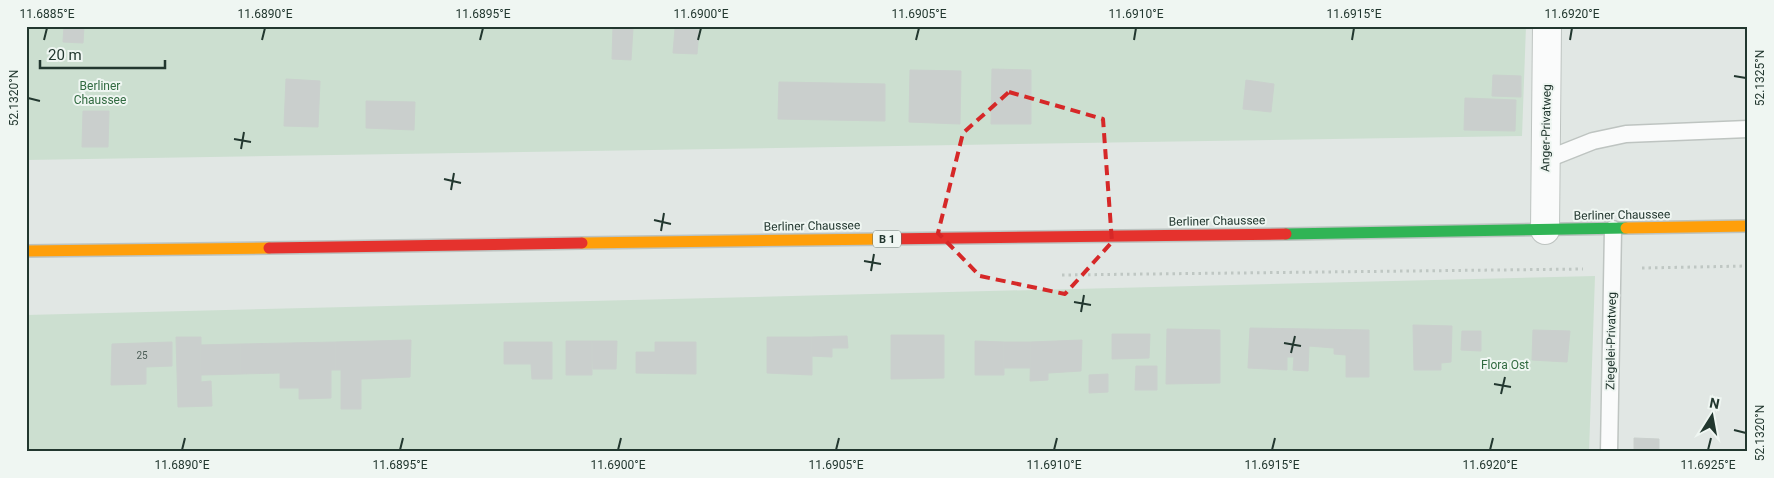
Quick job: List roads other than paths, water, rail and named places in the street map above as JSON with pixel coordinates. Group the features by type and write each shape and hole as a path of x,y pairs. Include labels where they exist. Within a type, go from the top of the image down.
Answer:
{"main road":[{"name":"Berliner Chaussee","path":"26,251 1612,230 1748,226"}],"street":[{"name":"Anger-Privatweg","path":"1545,230 1547,26"}],"lane":[{"path":"1545,160 1593,141 1626,134 1748,129"},
{"name":"Ziegelei-Privatweg","path":"1609,452 1612,230"}],"park label":[{"name":"Flora Ost","path":"1505,365"}]}
